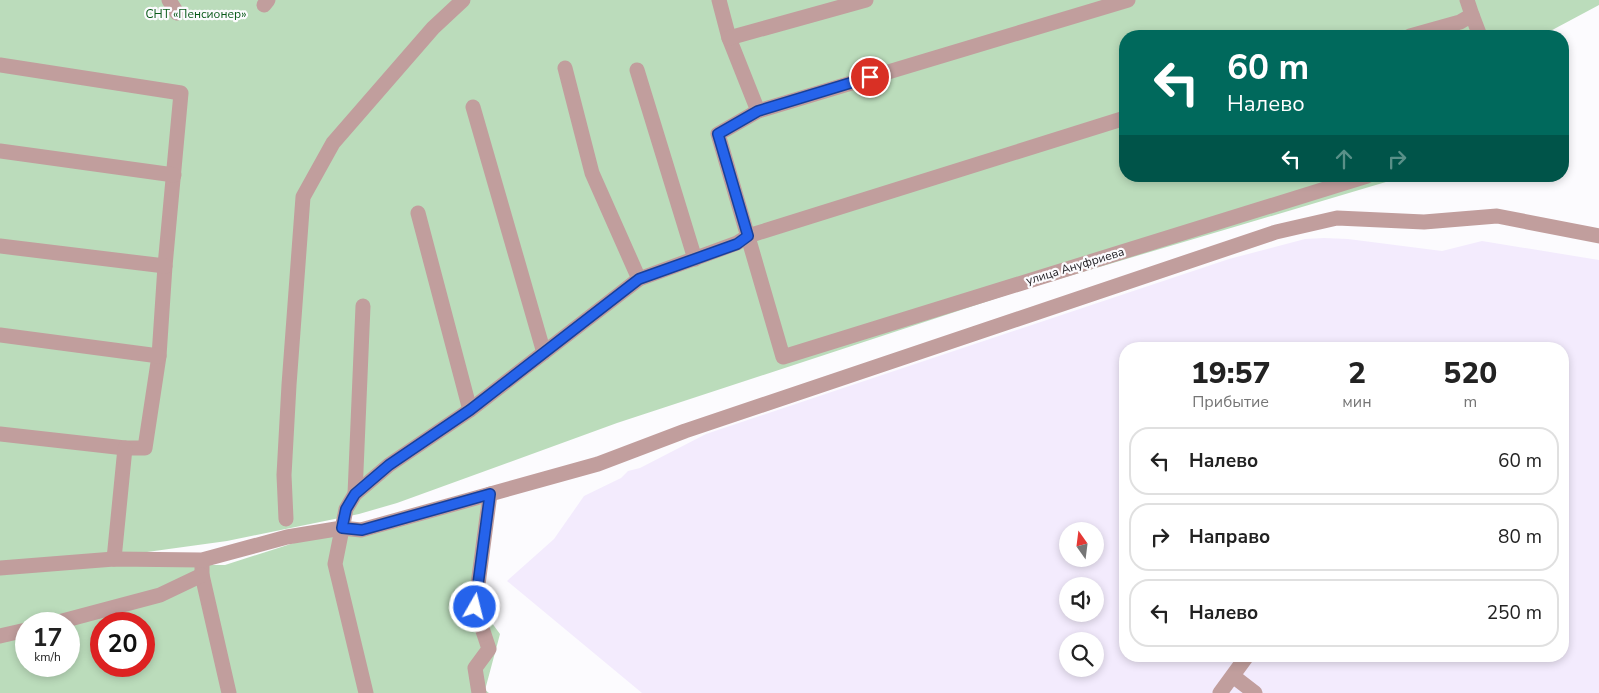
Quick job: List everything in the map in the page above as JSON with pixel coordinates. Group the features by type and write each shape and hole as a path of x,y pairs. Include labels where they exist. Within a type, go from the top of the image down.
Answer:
{"street":[{"path":"169,0 177,14"},
{"path":"286,519 284,475 288,394 303,197 332,143 433,28 463,0"},
{"path":"719,0 729,38 758,111"},
{"path":"729,38 866,0"},
{"path":"748,236 718,134 758,111 1128,0"},
{"path":"1467,0 1478,30"},
{"path":"1431,30 1460,22 1472,15"},
{"path":"0,65 181,94 165,266 159,356 145,448 125,448 0,434"},
{"path":"565,68 592,173 639,279"},
{"path":"637,70 695,258"},
{"path":"473,107 544,353"},
{"path":"366,693 336,564 346,509 355,494 389,465 470,410 639,279 737,244 748,236 1119,120"},
{"path":"0,151 174,175"},
{"name":"улица Ануфриева","path":"748,236 782,357 1348,182"},
{"path":"418,213 470,410"},
{"path":"0,568 114,559 202,560 287,537 342,528 362,530 598,464 685,431 1276,232 1337,218 1424,222 1498,216 1599,236"},
{"path":"0,246 165,266"},
{"path":"355,494 363,306"},
{"path":"0,335 159,356"},
{"path":"114,559 125,448"},
{"path":"479,693 475,668 489,649 475,607 490,494"},
{"path":"202,560 202,575 229,693"},
{"path":"80,616 160,595 202,575"},
{"path":"0,636 15,633"},
{"path":"1220,693 1243,662"},
{"path":"1233,676 1255,693"}],"shaded area":[{"path":"1305,239 1348,239 1442,251 1482,241 1599,260 1599,693 642,693 507,581 554,539 584,496 621,478 628,471 640,468 706,434 1229,259"}],"green space":[{"name":"СНТ «Пенсионер»","path":"0,0 1599,0 1599,5 1552,30 1119,30 1119,182 1386,182 1022,290 617,423 397,503 359,514 227,541 147,552 0,563"},
{"path":"481,504 478,604 500,634 485,690 489,693 0,693 0,575 114,565 225,565 319,535"}],"route":[{"path":"475,607 490,494 362,530 342,528 346,509 355,494 389,465 470,410 639,279 737,244 748,236 718,134 758,111 870,77"}]}
